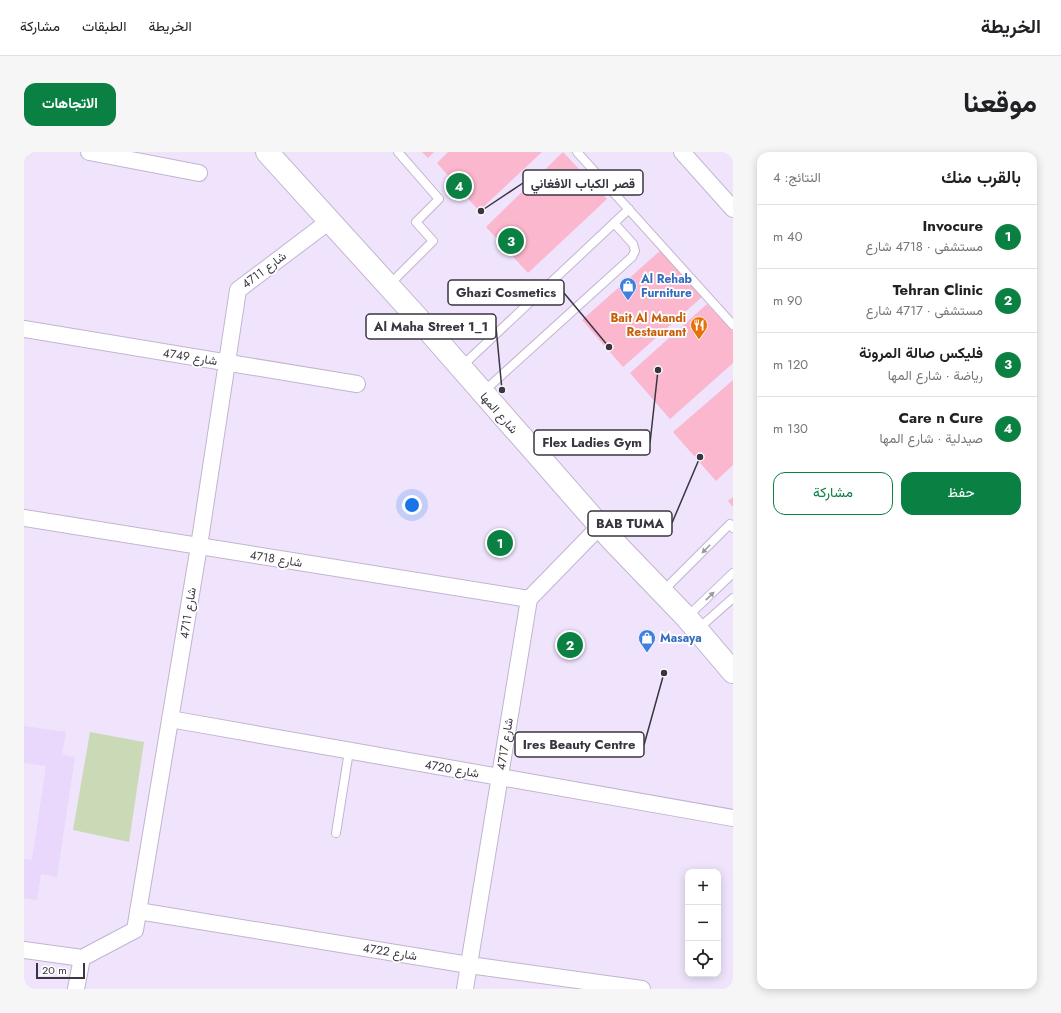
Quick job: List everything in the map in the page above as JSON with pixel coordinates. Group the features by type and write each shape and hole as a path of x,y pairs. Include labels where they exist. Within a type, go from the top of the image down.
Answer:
{"street":[{"path":"89,152 199,173"},
{"name":"شارع المها","path":"267,152 328,222 388,285 600,526 663,592 733,672"},
{"path":"682,152 733,209"},
{"name":"4711 شارع","path":"82,958 135,930 199,546 238,290 328,222"},
{"name":"4749 شارع","path":"24,329 357,384"},
{"name":"4718 شارع","path":"24,518 529,600"},
{"path":"529,600 600,526"},
{"name":"4717 شارع","path":"465,989 529,600"},
{"name":"4720 شارع","path":"170,719 733,818"},
{"name":"شارع 4722","path":"138,911 469,965 642,989"},
{"path":"24,950 82,958 76,989"}],"lane":[{"path":"388,285 433,241 416,222 439,199 398,152"},
{"path":"577,152 733,324"},
{"path":"461,367 628,209"},
{"path":"482,393 632,256 635,251 633,244 614,223"},
{"path":"663,592 730,524 733,528"},
{"path":"692,624 733,574"},
{"path":"692,624 733,598"},
{"path":"336,833 349,751"}],"shaded area":[{"path":"24,726 66,732 62,755 75,757 57,877 41,874 37,900 24,898 24,859 32,860 46,766 24,763"}],"green space":[{"path":"90,732 144,742 129,842 73,830"}],"building":[{"path":"422,152 434,152 428,158"},
{"path":"448,152 542,152 479,211 437,163"},
{"path":"563,152 607,199 528,273 486,227"},
{"path":"661,250 702,297 623,367 582,320"},
{"path":"707,304 733,331 733,363 670,419 630,373"},
{"path":"733,380 733,465 716,481 673,432"},
{"path":"733,497 733,507 728,501"}],"place":[{"name":"Care n Cure","path":"459,186"},
{"name":"قصر الكباب الافغاني","path":"481,211"},
{"name":"فليكس صالة المرونة","path":"511,241"},
{"name":"Al Rehab Furniture","path":"628,301"},
{"name":"Bait Al Mandi Restaurant","path":"699,340"},
{"name":"Ghazi Cosmetics","path":"609,347"},
{"name":"Flex Ladies Gym","path":"658,370"},
{"name":"Al Maha Street 1_1","path":"502,390"},
{"name":"BAB TUMA","path":"700,457"},
{"name":"Invocure","path":"500,543"},
{"name":"Tehran Clinic","path":"570,645"},
{"name":"Masaya","path":"647,653"},
{"name":"Ires Beauty Centre","path":"664,673"}]}
